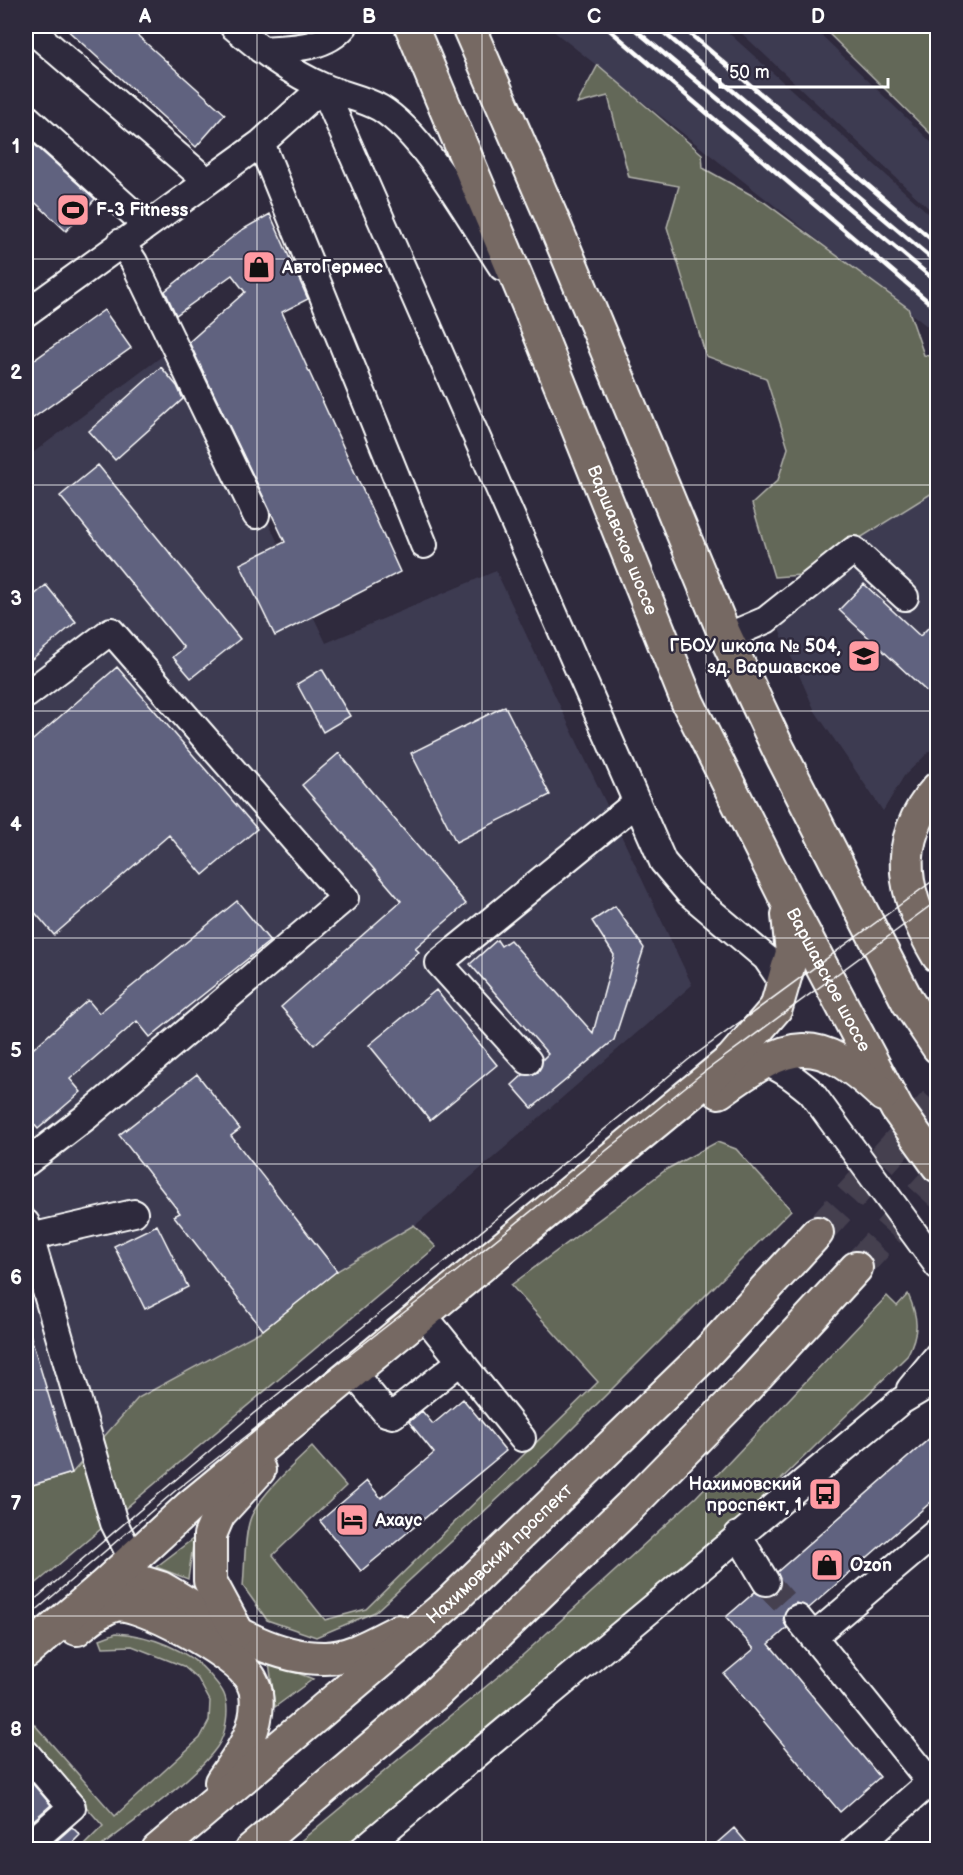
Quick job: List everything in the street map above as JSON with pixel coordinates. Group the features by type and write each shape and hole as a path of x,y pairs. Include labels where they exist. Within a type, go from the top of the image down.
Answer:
{"main road":[{"name":"Варшавское шоссе","path":"411,26 529,307 688,703 786,899 897,1109 938,1166"},
{"path":"468,26 555,223 726,637 778,748 908,1002 938,1047"},
{"path":"938,788 920,809 905,853 912,901 923,932 938,956"},
{"path":"26,1652 101,1588 189,1507 732,1059 776,1008 792,953 786,899"},
{"path":"237,1631 210,1581 210,1535 219,1514 255,1473 718,1093 763,1060 794,1050 813,1049 861,1074 897,1109"},
{"name":"Нахимовский проспект","path":"158,1850 448,1604 699,1361 817,1233"},
{"path":"251,1850 435,1694 620,1515 741,1393 856,1268"},
{"path":"101,1588 145,1583 284,1654 326,1659 363,1649 448,1604"},
{"path":"26,1672 94,1615 117,1605 136,1608 164,1619 228,1656 247,1674 256,1694 254,1724 243,1750 200,1813"}],"street":[{"path":"27,26 207,181"},
{"path":"233,26 261,50 323,87 360,99 396,120 429,156 529,307"},
{"path":"261,50 301,48 338,33 344,26"},
{"path":"26,313 121,242 261,143 323,87"},
{"path":"323,87 663,862 689,892 766,958 783,983"},
{"path":"26,117 146,224"},
{"path":"261,143 424,545"},
{"path":"121,242 134,262 256,515"},
{"path":"726,637 766,620 854,550 905,597"},
{"path":"26,695 111,631 345,898 86,1118 26,1163"},
{"path":"528,1061 439,963 637,802"},
{"path":"732,1059 763,1060 791,1075 811,1092 938,1266"},
{"path":"132,1559 114,1523 28,1230 134,1213"},
{"path":"434,1328 522,1438"},
{"path":"901,1401 938,1355"},
{"path":"363,1385 386,1413 393,1415 461,1361"},
{"path":"362,1850 738,1534 901,1401 937,1379"},
{"path":"853,1850 930,1782 805,1628 938,1531"},
{"path":"738,1534 766,1582"},
{"path":"26,1753 72,1807 26,1847"}],"shaded area":[{"path":"547,26 721,26 937,221 937,334"},
{"path":"734,26 812,26 937,148 937,216"},
{"path":"183,345 326,643 496,571 692,985 26,1563 26,458 169,351"},
{"name":"ГБОУ школа № 504, зд. Варшавское","path":"937,458 937,744 904,776 883,811 815,711 767,602"}],"green space":[{"path":"821,26 937,26 937,140"},
{"path":"598,65 702,154 703,168 764,202 908,308 924,355 937,357 937,490 801,575 774,577 752,504 778,480 788,448 766,378 706,356 667,227 679,186 629,177 608,96 577,104"},
{"path":"717,1142 736,1149 791,1210 555,1446 375,1612 316,1637 267,1620 243,1586 245,1551 251,1517 278,1480 312,1447 346,1486 273,1555 325,1620 366,1609 598,1382 511,1285 667,1169"},
{"path":"414,1225 436,1247 26,1592 26,1487 72,1473 138,1398 263,1330 337,1271"},
{"path":"908,1294 916,1325 914,1340 907,1356 757,1503 342,1849 291,1849 513,1664 696,1497 887,1296 897,1306"},
{"path":"194,1538 188,1579 156,1567"},
{"path":"116,1633 142,1637 167,1645 201,1666 224,1694 227,1706 226,1721 223,1736 217,1747 178,1787 98,1849 79,1850 103,1826 26,1738 26,1715 115,1816 200,1738 209,1721 210,1701 198,1679 183,1666 132,1646 103,1647 100,1639"},
{"path":"269,1662 313,1679 275,1707"}],"building":[{"path":"63,26 127,26 225,114 196,147"},
{"path":"26,137 95,199 66,231 26,194"},
{"path":"270,214 308,299 282,312 400,572 275,636 240,564 285,542 189,342 245,292 232,275 176,315 165,291 240,231"},
{"path":"104,310 131,348 26,423 26,366"},
{"path":"161,367 177,386 183,399 115,460 89,431"},
{"path":"98,465 240,639 191,678 173,657 184,648 60,496"},
{"path":"864,584 920,636 938,618 938,702 839,610"},
{"path":"46,585 76,622 26,664 26,602"},
{"path":"117,667 257,829 203,875 169,835 54,935 26,902 26,746"},
{"path":"322,669 350,716 323,732 297,684"},
{"path":"505,706 550,795 456,842 411,753"},
{"path":"339,753 466,904 415,948 419,952 314,1045 281,1007 401,901 302,785"},
{"path":"237,901 270,941 150,1037 137,1021 70,1079 81,1092 38,1129 26,1115 26,1055 88,1000 99,1013"},
{"path":"615,906 644,948 614,1040 532,1108 512,1085 523,1075 538,1072 543,1059 548,1054 470,964 497,940 501,946 510,940 593,1033 614,955 592,921"},
{"path":"436,990 497,1065 430,1120 369,1045"},
{"path":"197,1074 240,1129 231,1136 337,1271 263,1330 174,1216 180,1213 119,1135"},
{"path":"157,1225 188,1287 145,1309 114,1246"},
{"path":"26,1334 30,1334 72,1473 26,1487"},
{"path":"463,1399 506,1451 361,1571 320,1521 367,1481 381,1498 434,1453 409,1422 422,1411 433,1424"},
{"path":"938,1431 938,1496 809,1608 796,1603 788,1607 783,1620 787,1628 769,1644 880,1777 840,1812 724,1674 754,1649 726,1617 755,1592 766,1597 774,1595 781,1582 777,1572"},
{"path":"26,1776 51,1805 29,1824 26,1820"},
{"path":"72,1827 80,1835 65,1850 46,1850"},
{"path":"734,1828 753,1850 709,1850"}],"tunnel":[{"path":"817,1233 938,1099"},
{"path":"856,1268 938,1177"},
{"path":"766,1582 798,1618"}],"tram line":[{"path":"26,1607 254,1413 442,1264 688,1060 938,877"},
{"path":"26,1619 175,1491 452,1275 700,1075 938,900"}],"railway":[{"path":"605,26 938,310"},
{"path":"631,26 938,283"},
{"path":"656,26 938,264"},
{"path":"681,26 938,245"}],"place":[{"name":"F-3 Fitness","path":"73,210"},
{"name":"АвтоГермес","path":"259,267"},
{"name":"ГБОУ школа № 504, зд. Варшавское","path":"864,656"},
{"name":"Нахимовский проспект, 1","path":"825,1494"},
{"name":"Ахаус","path":"352,1520"},
{"name":"Ozon","path":"827,1565"}]}
